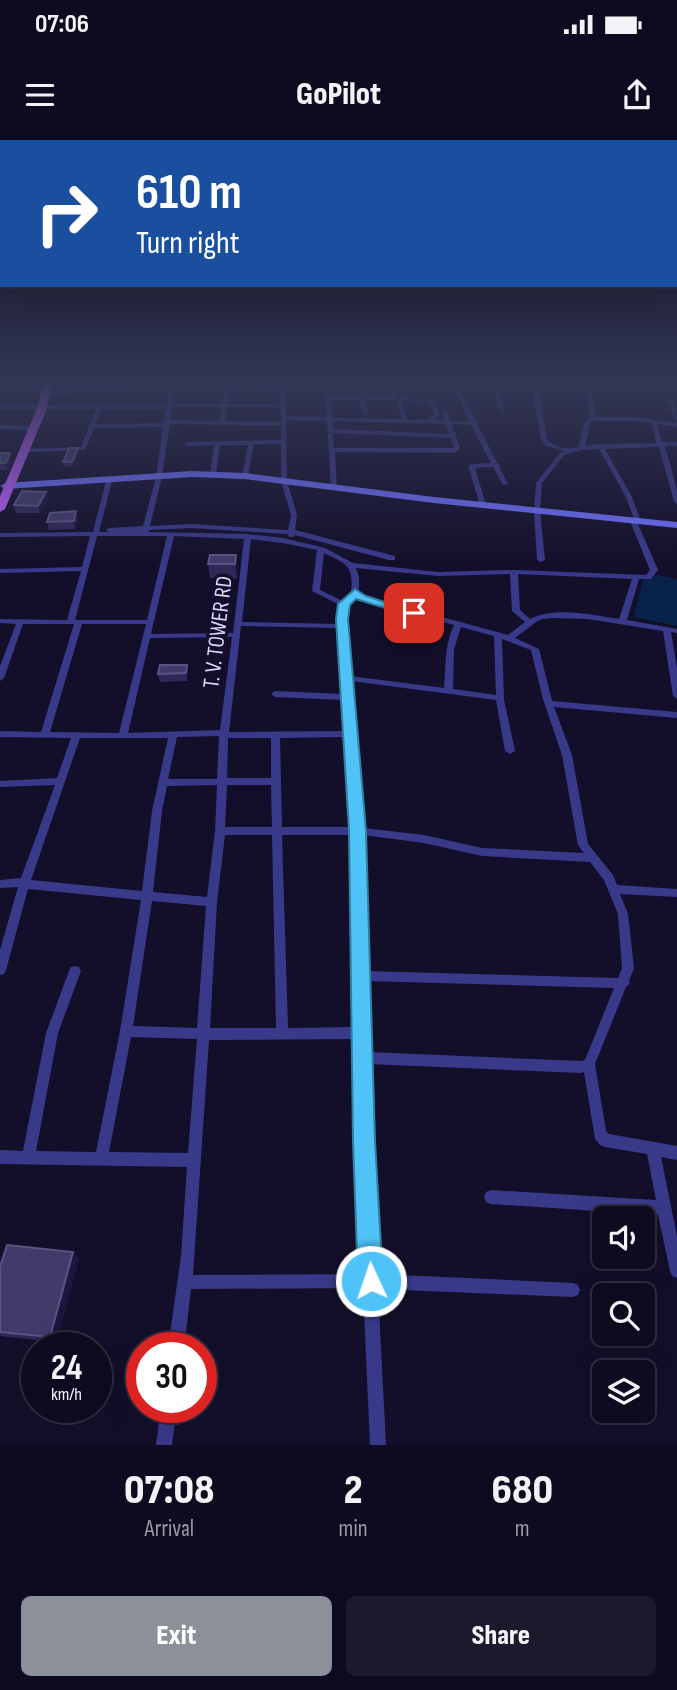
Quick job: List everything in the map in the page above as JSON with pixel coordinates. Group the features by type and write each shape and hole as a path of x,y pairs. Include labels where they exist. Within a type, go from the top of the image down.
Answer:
{"main road":[{"path":"18,454 24,442"},
{"path":"0,509 4,491 24,442"},
{"path":"4,491 213,474 677,525"}],"street":[{"path":"18,454 83,449 86,442"},
{"path":"145,531 159,477 162,442"},
{"path":"190,442 189,444 284,442 284,481 291,500 293,532 289,541"},
{"path":"245,476 251,442"},
{"path":"331,442 334,488"},
{"path":"404,442 407,451"},
{"path":"332,450 455,451 457,448 454,442"},
{"path":"484,442 505,484"},
{"path":"546,442 548,445 567,450 600,446 677,444"},
{"path":"581,448 583,442"},
{"path":"213,474 217,443"},
{"path":"660,444 677,499"},
{"path":"145,531 171,535 247,536 289,541 321,550 351,565 438,574 514,572 648,577 654,570 619,477 600,446"},
{"path":"541,560 537,511 539,483 567,450"},
{"path":"467,457 483,505"},
{"path":"471,466 497,465"},
{"path":"44,735 108,481"},
{"path":"0,535 232,527 293,532 392,558"},
{"path":"0,529 95,533"},
{"path":"123,736 171,535"},
{"name":"T. V. TOWER RD","path":"178,1332 220,831 224,734 247,536"},
{"path":"321,550 316,591 344,604"},
{"path":"351,565 356,576 355,593 344,604 342,626 358,831 364,1141 378,1445"},
{"path":"0,570 85,569"},
{"path":"514,572 516,611 530,623"},
{"path":"622,623 636,577"},
{"path":"355,593 377,603 504,637 537,652 549,704 567,755 583,845 615,889 623,914 628,968 589,1063 600,1134 605,1140 677,1153"},
{"path":"504,637 541,617 672,630 670,663 677,696"},
{"path":"0,621 151,622"},
{"path":"0,678 20,622"},
{"path":"238,624 342,626"},
{"path":"448,692 451,671 450,639 458,625"},
{"path":"147,636 236,635"},
{"path":"504,637 500,698 510,751"},
{"path":"345,678 410,683 448,692 500,698"},
{"path":"275,694 346,698"},
{"path":"549,704 677,715"},
{"path":"0,734 349,734"},
{"path":"0,970 24,883 77,735"},
{"path":"101,1158 127,1031 157,811 173,735"},
{"path":"275,735 282,1034"},
{"path":"0,784 60,781"},
{"path":"163,783 277,781"},
{"path":"220,831 358,831 424,839 482,852 593,858"},
{"path":"0,884 24,883 212,902"},
{"path":"615,889 677,893"},
{"path":"28,1158 52,1033 75,971"},
{"path":"362,976 624,983"},
{"path":"127,1031 203,1034 363,1032"},
{"path":"364,1058 581,1067 589,1063"},
{"path":"652,1148 677,1268"},
{"path":"0,1157 194,1160"},
{"path":"491,1197 664,1208"},
{"path":"184,1282 371,1281 573,1290"},
{"path":"164,1445 167,1423"}],"water":[{"path":"658,575 677,579 677,626 634,617 643,580"}],"building":[{"path":"69,448 78,448 72,462 63,462"},
{"path":"0,453 10,453 6,463 0,463"},
{"path":"22,491 46,492 38,506 14,505"},
{"path":"76,511 74,521 47,522 50,513"},
{"path":"210,555 236,555 235,564 208,564"},
{"path":"160,665 187,665 186,673 158,674"},
{"path":"7,1245 73,1252 51,1332 0,1332 0,1267"}],"route":[{"path":"371,1281 364,1141 358,831 342,619 344,604 355,593 362,598 414,613"}]}
